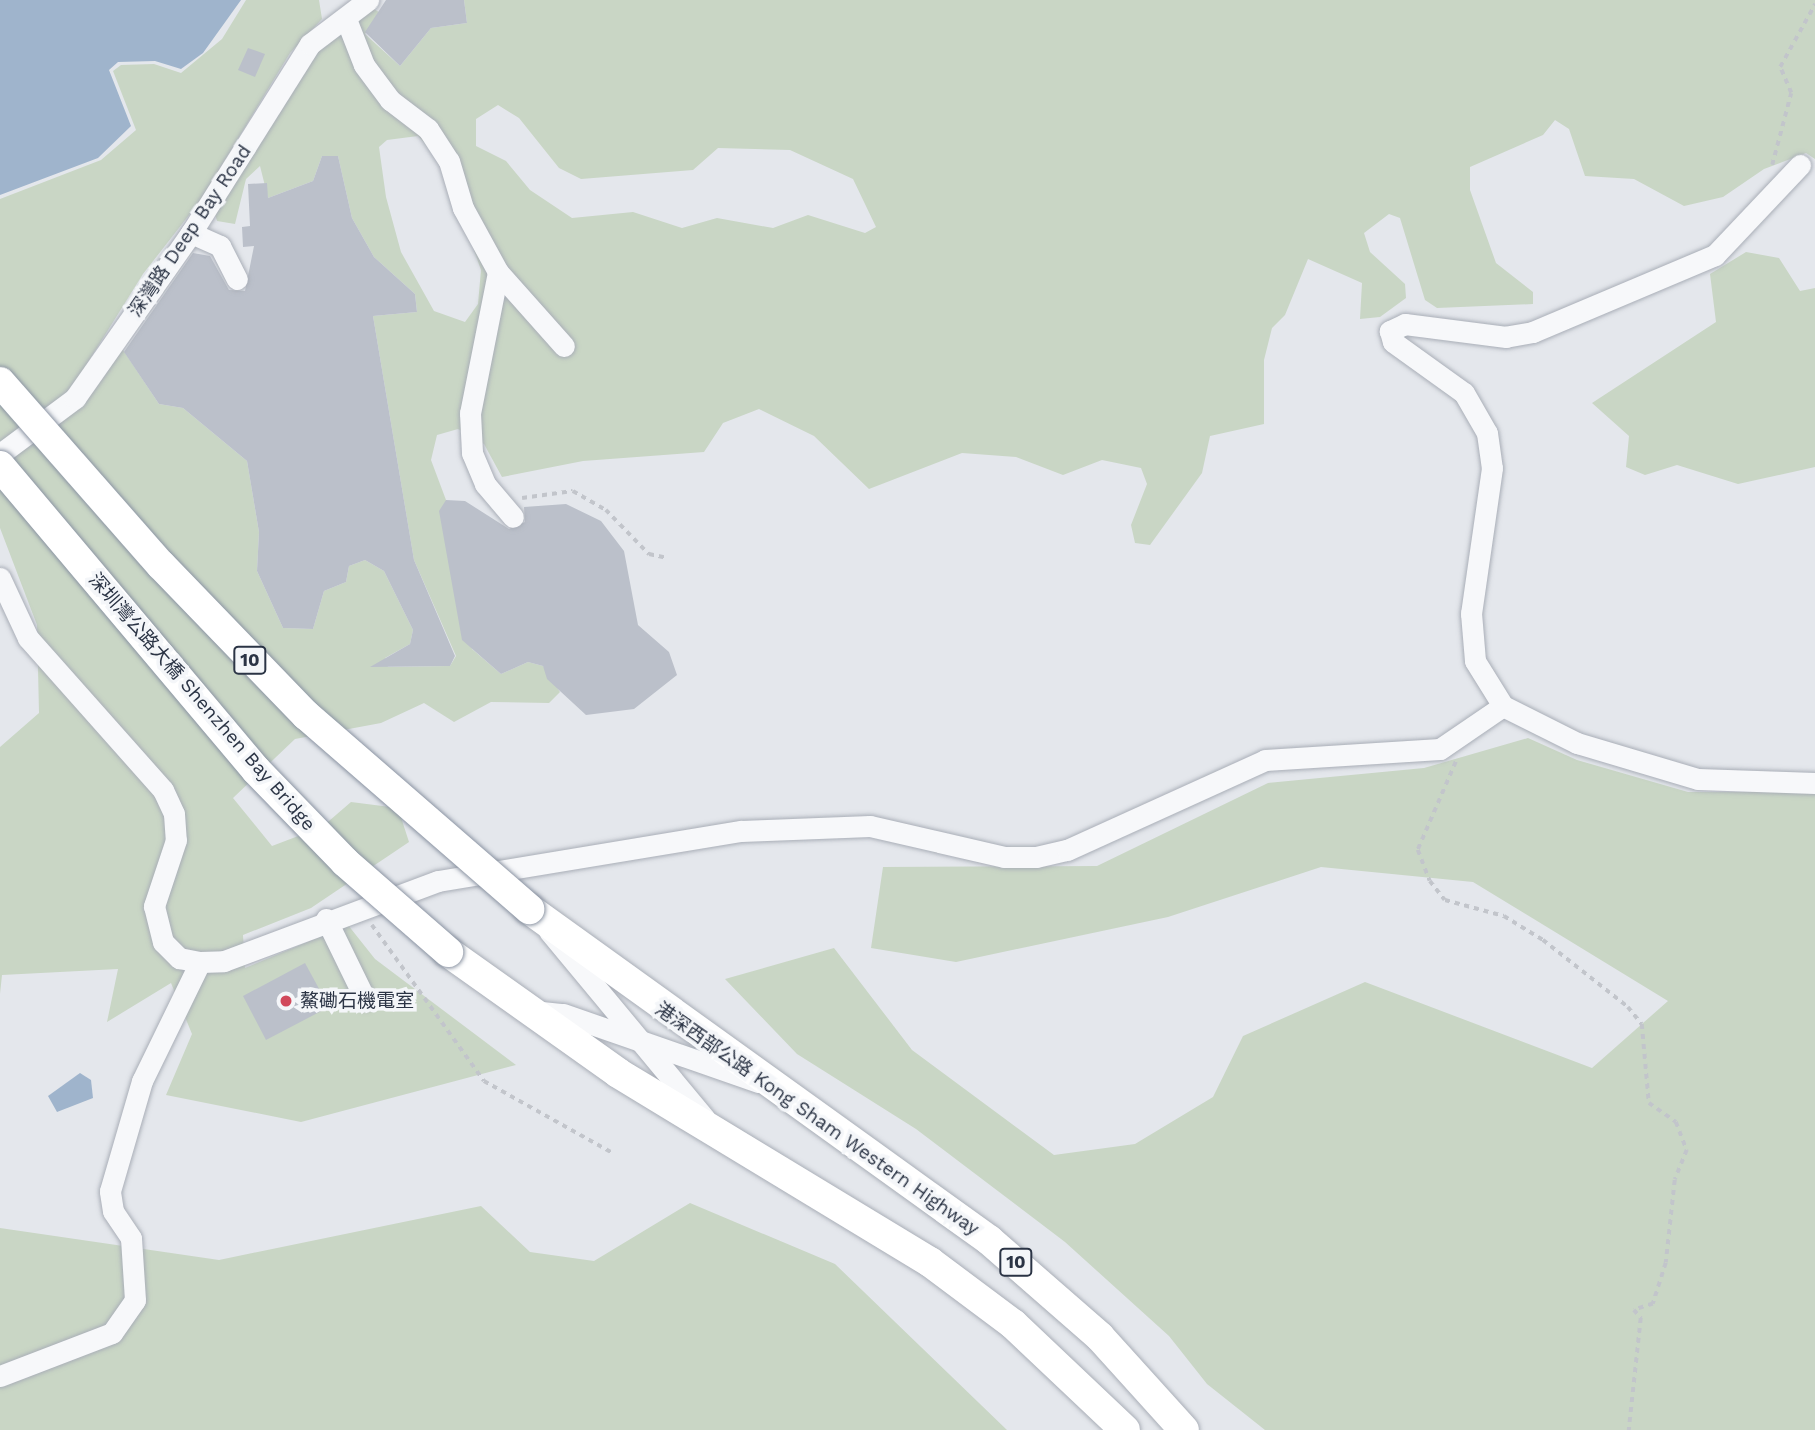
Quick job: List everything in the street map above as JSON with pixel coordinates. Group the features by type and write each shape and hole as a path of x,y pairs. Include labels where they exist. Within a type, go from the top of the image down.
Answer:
{"highway":[{"name":"10","path":"0,382 161,565 306,715 534,914"},
{"name":"深圳灣公路大橋 Shenzhen Bay Bridge","path":"0,466 256,770 345,862 448,952 523,1010"},
{"name":"港深西部公路 Kong Sham Western Highway","path":"534,914 989,1240 1129,1367 1184,1430"},
{"name":"10","path":"523,1010 930,1262 1013,1324 1117,1424"},
{"path":"1156,1396 1198,1430"}],"street":[{"name":"深灣路 Deep Bay Road","path":"0,454 75,398 191,233 310,44 368,0"},
{"path":"346,19 364,65 390,100 428,130 449,161 463,208 498,272 564,346"},
{"path":"1800,164 1734,239 1702,262 1533,332 1506,337 1405,324 1390,331 1393,342 1464,393 1487,433 1492,468 1471,613 1475,661 1503,706 1577,743 1698,779 1815,783"},
{"path":"191,233 220,246 237,279"},
{"path":"498,272 470,413 472,453 506,509"},
{"path":"0,578 28,638 163,790 174,814 176,841 154,906 163,942 179,958 200,962 225,961 359,906 438,881 816,824 870,826 1004,857 1036,857 1067,850 1265,760 1440,749 1503,706"},
{"path":"534,914 639,1041 726,1138"},
{"path":"326,919 365,999"},
{"path":"0,1376 113,1333 135,1300 131,1238 113,1211 110,1191 142,1081 200,962"},
{"path":"523,1010 563,1014 769,1084"}],"path":[{"path":"1765,201 1791,93 1780,67 1815,4"},
{"path":"506,509 573,491 606,510 649,554 668,558"},
{"path":"1472,727 1418,850 1430,881 1445,900 1504,916 1543,940 1628,1007 1642,1024 1649,1103 1676,1122 1687,1150 1675,1180 1666,1263 1653,1304 1634,1310 1641,1318 1629,1430"},
{"path":"359,906 484,1081 613,1153"}],"green space":[{"path":"246,0 319,0 322,19 290,53 200,201 143,274 70,391 0,447 0,199 101,160 136,130 113,71 121,65 154,64 181,73 222,39"},
{"path":"464,0 1815,0 1815,159 1806,153 1764,169 1723,197 1684,206 1634,179 1585,176 1569,129 1555,120 1543,135 1470,167 1470,190 1496,263 1533,292 1533,304 1437,308 1425,300 1400,218 1389,214 1364,233 1370,252 1405,284 1406,298 1380,317 1360,319 1362,283 1308,259 1285,315 1272,328 1264,360 1264,424 1210,436 1202,473 1150,545 1135,543 1131,525 1147,484 1141,468 1102,460 1063,475 1016,457 962,453 869,489 814,436 759,409 723,423 704,452 583,461 502,477 484,444 458,429 437,435 431,460 446,500 472,649 501,674 528,662 543,666 560,692 549,703 491,702 454,722 424,703 381,723 295,739 233,798 272,846 322,827 351,802 398,808 409,842 311,908 243,935 245,968 348,925 375,959 516,1065 301,1122 166,1095 192,1034 171,983 107,1022 118,969 2,975 0,994 0,747 39,713 37,625 0,528 0,467 79,408 121,347 159,404 183,408 247,461 259,532 257,571 283,628 313,629 324,591 346,582 349,566 365,560 384,571 413,630 410,644 385,658 388,667 450,666 456,656 414,560 373,316 417,312 415,294 374,257 352,218 338,156 322,156 313,181 268,198 260,166 246,179 235,224 217,221 214,211 315,51 372,8 379,12 365,34 400,66 431,28 467,23","holes":["498,105 519,118 559,168 581,179 693,170 718,148 790,150 853,179 876,227 865,233 808,215 773,228 717,218 682,228 633,212 572,218 530,190 506,161 476,146 476,119","418,136 443,163 481,270 478,304 465,322 434,311 401,252 386,197 379,147 387,140"]},
{"path":"1746,252 1779,258 1800,291 1815,288 1815,467 1738,484 1677,465 1645,475 1626,467 1629,436 1592,403 1716,322 1710,274"},
{"path":"1528,738 1577,760 1688,792 1815,792 1815,1430 1265,1430 1207,1384 1169,1336 1065,1242 916,1129 797,1054 725,979 834,948 912,1050 1054,1155 1135,1144 1213,1097 1243,1036 1365,982 1592,1068 1668,1001 1473,882 1321,867 1168,917 956,962 871,948 883,867 1097,866 1268,783 1424,768"},
{"path":"690,1203 835,1264 1007,1430 0,1430 0,1228 219,1260 481,1206 530,1252 594,1261"}],"water":[{"path":"0,0 241,0 203,53 181,69 155,61 118,62 109,70 131,126 98,158 0,195"},
{"path":"80,1073 91,1080 93,1098 57,1112 48,1096"}],"building":[{"path":"386,0 464,0 467,23 431,28 400,66 365,32"},
{"path":"248,48 265,54 255,77 238,70"},
{"path":"322,156 338,156 352,218 374,257 415,294 417,312 373,316 414,560 455,656 450,666 370,667 410,644 413,630 384,571 365,560 349,566 346,582 324,591 313,629 283,628 257,571 259,532 247,461 183,408 159,404 124,352 193,253 210,256 229,290 245,291 254,246 243,247 242,227 250,226 248,184 267,183 268,198 313,181"},
{"path":"446,500 465,501 509,529 525,522 524,507 566,504 601,521 624,551 638,625 669,652 677,675 634,709 586,715 547,679 543,666 528,662 501,674 462,640 439,511"},
{"name":"鰲磡石機電室","path":"305,963 329,1007 266,1040 243,996"}],"place":[{"name":"鰲磡石機電室","path":"286,1001"}]}
